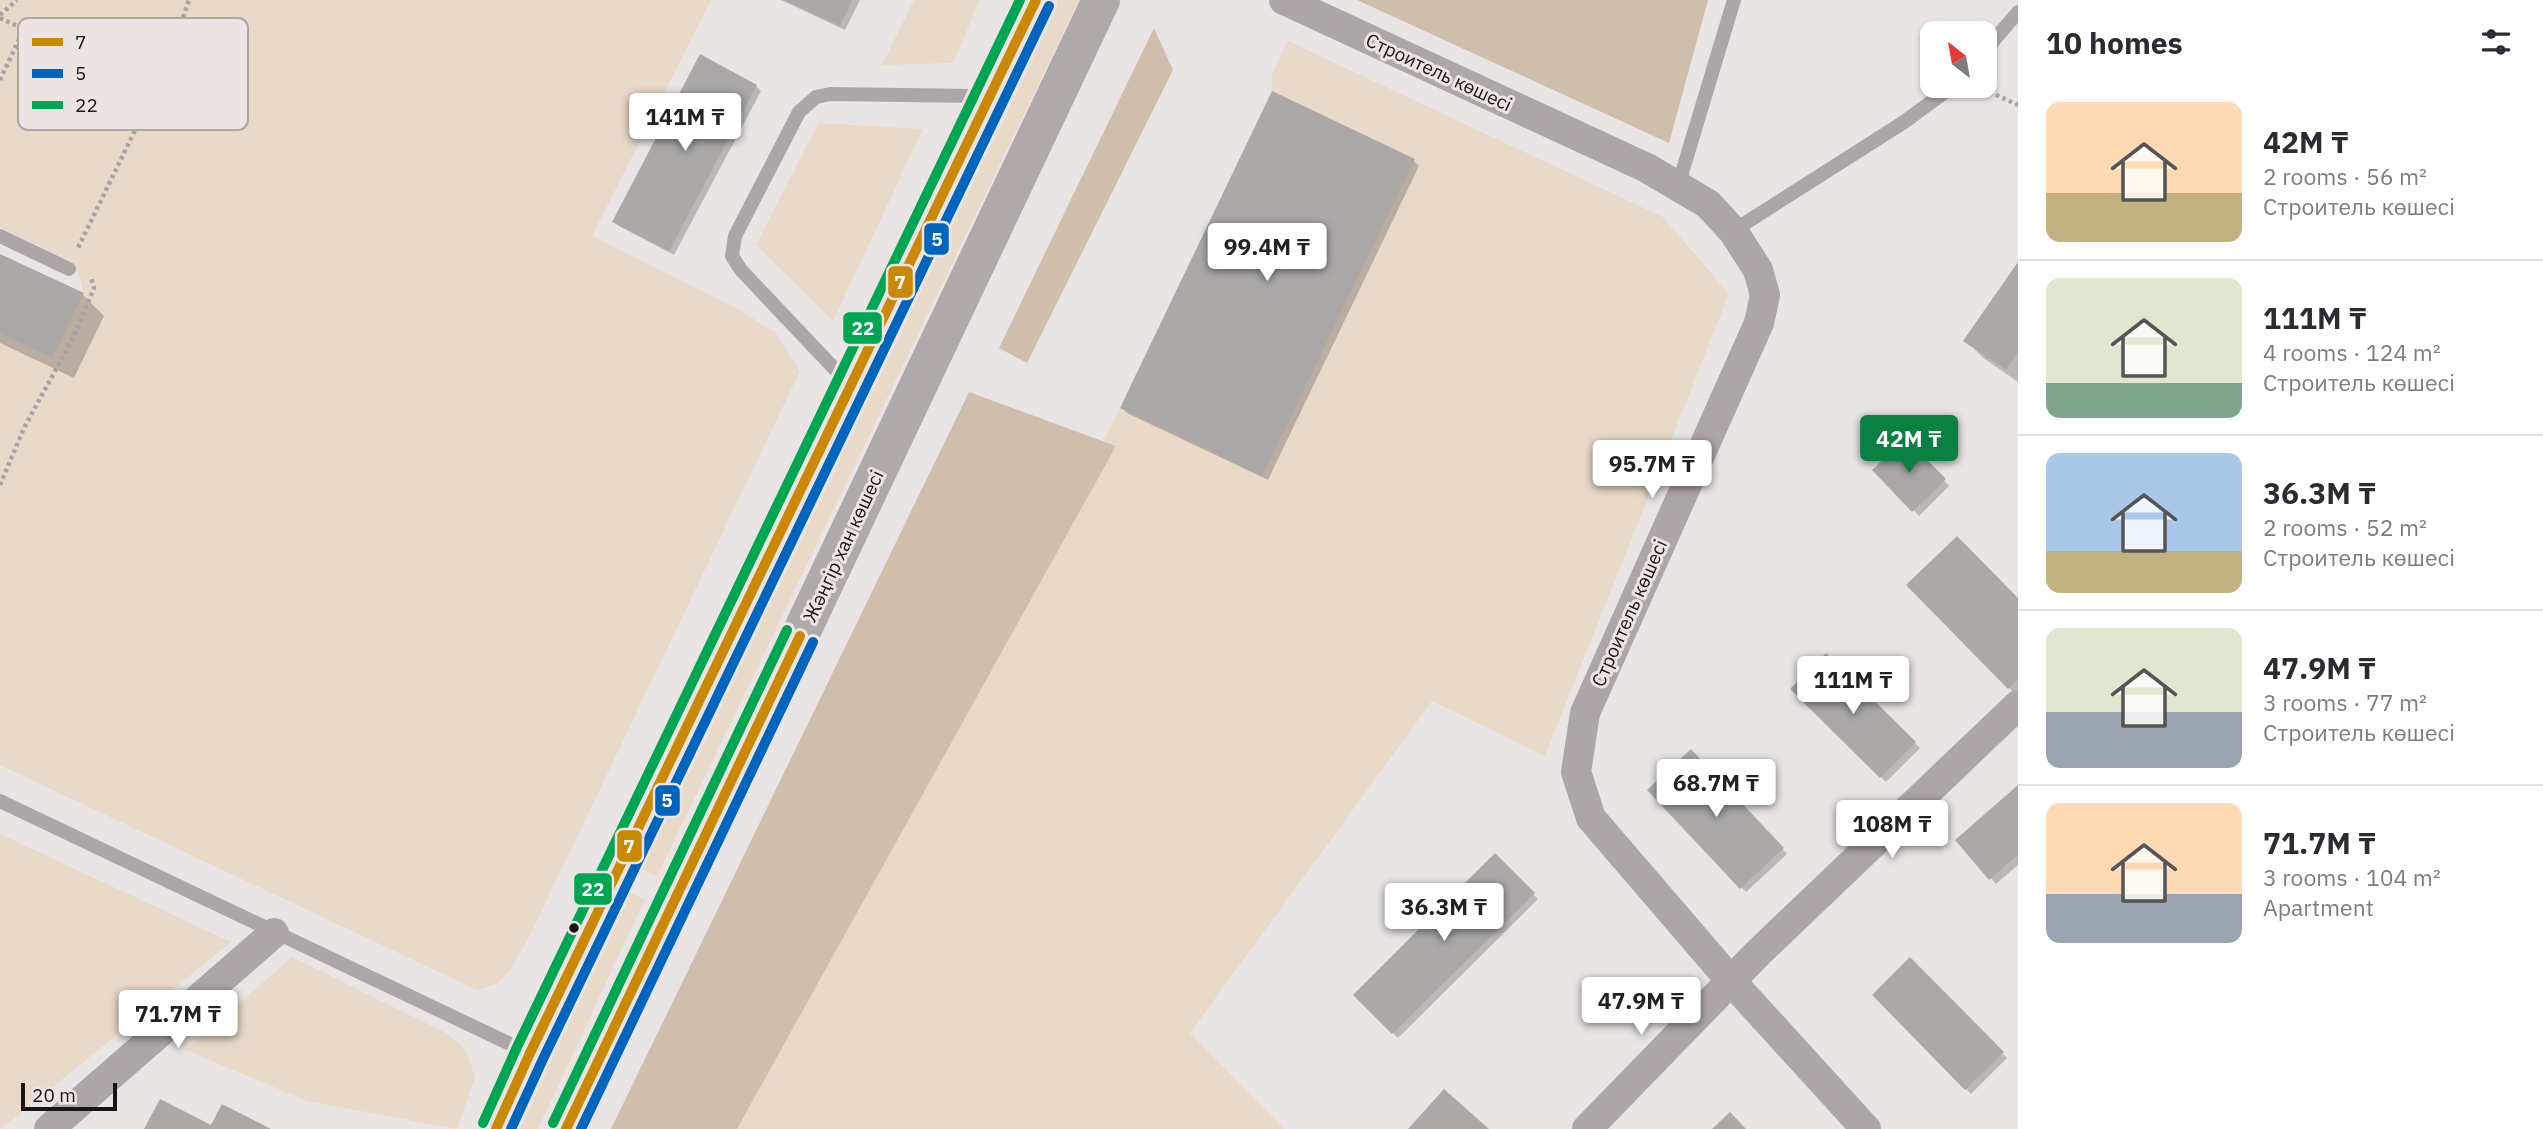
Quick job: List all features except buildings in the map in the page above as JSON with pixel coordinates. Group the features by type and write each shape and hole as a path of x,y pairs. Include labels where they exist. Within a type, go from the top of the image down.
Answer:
{"main road":[{"path":"497,1126 1036,0"},
{"name":"Жәңгір хан көшесі","path":"566,1129 1101,0"}],"street":[{"name":"Строитель көшесі","path":"1284,0 1647,168 1708,204 1732,231 1758,270 1765,295 1759,323 1584,713 1576,772 1591,818 1731,981 1866,1129"},
{"path":"1587,1129 1758,953 2018,705"},
{"path":"49,1129 274,933"}],"lane":[{"path":"1678,186 1734,0"},
{"path":"1997,37 2018,12"},
{"path":"845,401 845,380 741,270 732,256 734,236 799,112 816,97 830,94 975,96 998,80"},
{"path":"1732,231 1904,122 1937,98"},
{"path":"0,236 70,265"},
{"path":"0,801 530,1053"}],"path":[{"path":"17,0 0,17 18,26"},
{"path":"183,18 189,0"},
{"path":"0,80 18,42"},
{"path":"1997,95 2018,105"},
{"path":"0,485 24,428 74,336 94,288 90,274 70,265 135,130"}],"shaded area":[{"path":"0,0 711,0 592,236 738,309 776,333 800,371 531,933 510,971 498,983 477,990 0,765 0,333 52,357 83,293 80,278 72,262 0,227"},
{"path":"914,0 980,0 953,63 882,65"},
{"path":"1058,0 1079,0 657,876 641,869"},
{"path":"1357,0 1708,0 1669,143"},
{"path":"1154,28 1173,70 1027,363 999,348"},
{"path":"1288,41 1663,217 1729,294 1545,756 1432,701 1190,1033 1285,1129 737,1129 1115,446 1103,440 1120,408 1262,475 1414,160 1272,91 1272,74"},
{"path":"818,123 923,129 833,321 756,245"},
{"path":"969,392 1116,446 737,1129 611,1129"},
{"path":"0,834 231,942 1,1129 0,1129"},
{"path":"630,893 645,899 538,1129 519,1129"},
{"path":"292,957 446,1033 466,1050 475,1077 457,1129 307,1101 186,1050"}],"transit line":[{"name":"22","path":"483,1123 517,1047 1020,0"},
{"name":"7","path":"496,1129 530,1053 1036,0"},
{"name":"5","path":"511,1129 1049,6"},
{"name":"22","path":"553,1123 787,630"},
{"name":"7","path":"566,1129 800,636"},
{"name":"5","path":"581,1129 813,642"}]}
